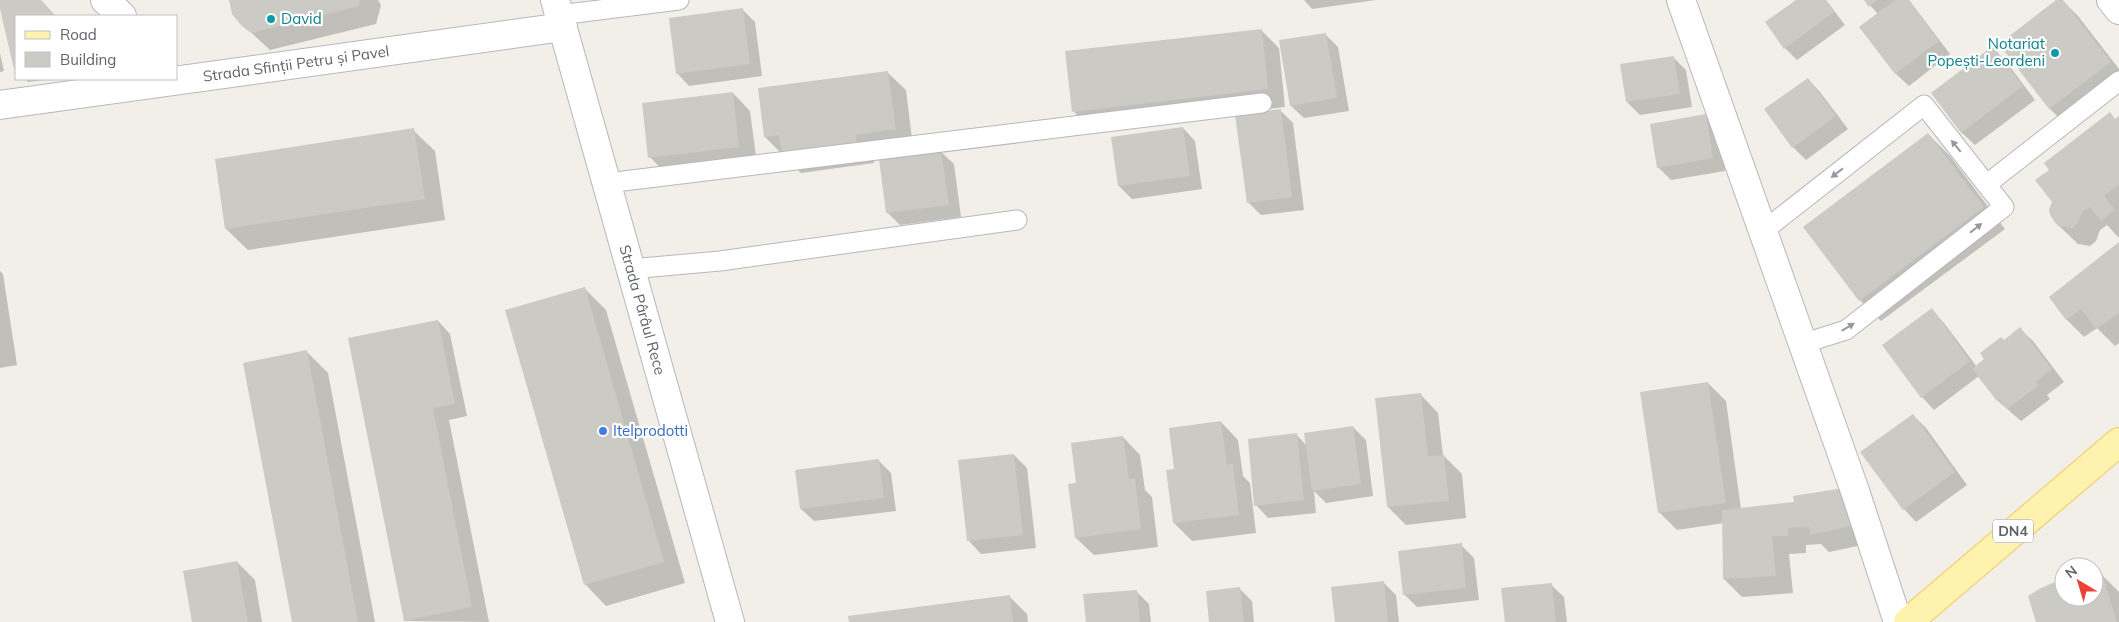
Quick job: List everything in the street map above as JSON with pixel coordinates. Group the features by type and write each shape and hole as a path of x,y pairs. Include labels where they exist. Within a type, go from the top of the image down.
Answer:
{"main road":[{"name":"DN4","path":"1908,622 2119,442"}],"street":[{"path":"105,0 121,15"},
{"path":"1681,0 1858,500 1898,622"},
{"path":"2111,0 2119,10"},
{"name":"Strada Sfinții Petru și Pavel","path":"180,74 559,14"},
{"name":"Strada Pârâul Rece","path":"559,14 730,622"},
{"name":"Strada Sfinții Petru și Pavel","path":"0,105 145,80"}],"lane":[{"path":"559,14 679,0"},
{"path":"1987,184 2119,81"},
{"path":"607,183 1262,103"},
{"path":"1762,232 1924,105 2004,207 1846,330 1802,344"},
{"path":"630,269 720,260 1017,220"}],"building":[{"path":"0,0 41,0 55,15 15,15 15,69 14,69 0,9"},
{"name":"David","path":"229,0 360,0 359,6 251,33 232,14"},
{"path":"1796,0 1825,0 1834,12 1784,49 1765,22"},
{"path":"1864,0 1878,0 1869,7"},
{"path":"1895,0 1908,0 1939,41 1895,74 1859,27"},
{"name":"Notariat Popești-Leordeni","path":"2056,0 2063,0 2111,62 2049,109 1999,44"},
{"path":"743,8 750,64 676,74 669,18"},
{"path":"1262,29 1268,89 1072,112 1065,51"},
{"path":"1326,33 1337,98 1290,106 1279,40"},
{"path":"1993,46 2023,86 1961,133 1931,93"},
{"path":"1674,56 1680,94 1626,102 1620,64"},
{"path":"888,71 896,129 856,135 857,146 782,155 779,135 764,137 758,88"},
{"path":"1808,78 1836,116 1792,148 1764,109"},
{"path":"733,92 739,147 648,158 642,103"},
{"path":"1281,109 1292,197 1247,203 1235,115"},
{"path":"2110,112 2115,119 2119,116 2119,184 2104,196 2115,210 2101,221 2090,207 2082,212 2078,223 2072,228 2058,226 2050,215 2049,209 2052,202 2035,180 2049,170 2044,163"},
{"path":"1706,114 1713,158 1657,168 1650,124"},
{"path":"1183,127 1190,176 1118,186 1111,137"},
{"path":"414,128 425,199 225,229 215,159"},
{"path":"1928,133 1984,207 1859,301 1803,227"},
{"path":"941,150 949,205 886,213 879,159"},
{"path":"2119,242 2119,313 2096,329 2081,309 2066,320 2049,297"},
{"path":"585,287 664,562 584,585 505,310"},
{"path":"1932,308 1970,361 1921,398 1882,345"},
{"path":"438,320 455,404 433,408 472,607 404,621 348,338"},
{"path":"2020,327 2052,369 2036,382 2039,385 2007,409 2000,400 1997,401 1972,369 1984,359 1980,353 2001,337 2004,340"},
{"path":"307,350 358,622 292,622 243,363"},
{"path":"1708,382 1726,503 1658,513 1640,392"},
{"path":"1421,393 1428,456 1444,455 1449,501 1387,507 1375,398"},
{"path":"1913,414 1955,472 1903,510 1860,452"},
{"path":"1221,421 1227,465 1233,464 1239,515 1173,523 1166,470 1174,469 1169,428"},
{"path":"1353,426 1361,484 1312,491 1304,433"},
{"path":"1297,433 1304,500 1254,506 1248,439"},
{"path":"1123,436 1129,479 1135,478 1141,529 1075,538 1068,484 1076,483 1071,443"},
{"path":"1014,454 1023,535 967,541 958,460"},
{"path":"879,459 884,498 800,509 795,470"},
{"path":"1844,488 1855,525 1810,535 1809,527 1788,528 1788,536 1772,536 1776,576 1723,579 1722,510 1794,502 1793,496"},
{"path":"1462,543 1466,588 1403,595 1398,551"},
{"path":"237,561 248,622 192,622 183,571"},
{"path":"2104,580 2117,622 2036,622 2028,596 2054,582 2054,607 2104,607"},
{"path":"1384,581 1388,622 1335,622 1331,587"},
{"path":"1552,583 1556,622 1505,622 1501,588"},
{"path":"1240,587 1244,622 1209,622 1206,591"},
{"path":"1137,590 1140,622 1086,622 1083,594"},
{"path":"1010,595 1013,622 849,622 848,616"}],"place":[{"name":"David","path":"271,19"},
{"name":"Notariat Popești-Leordeni","path":"2055,53"},
{"name":"Itelprodotti","path":"603,431"}]}
